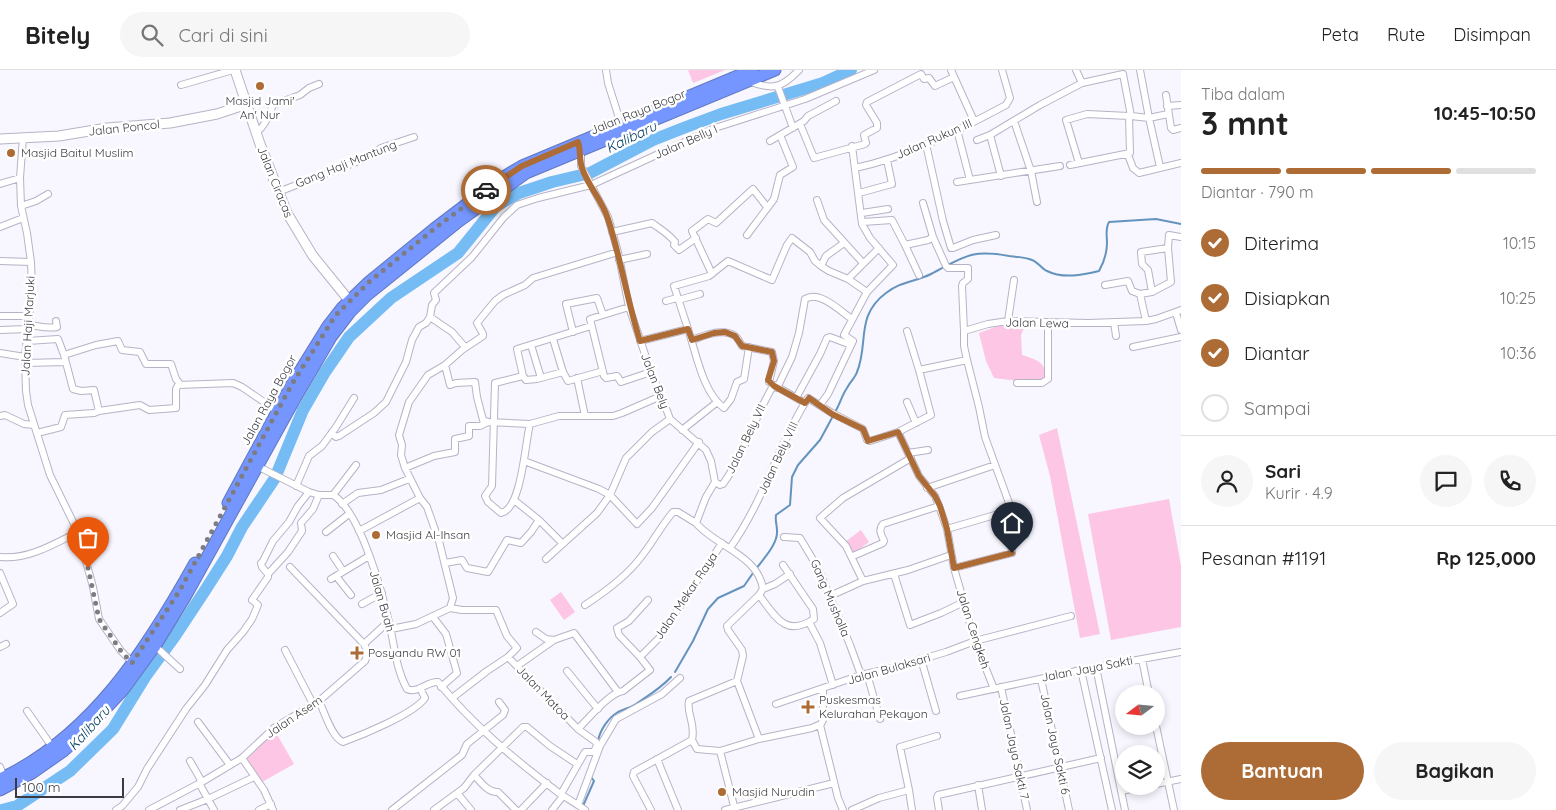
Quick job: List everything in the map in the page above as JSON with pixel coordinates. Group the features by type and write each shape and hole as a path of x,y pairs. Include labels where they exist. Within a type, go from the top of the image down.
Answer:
{"highway":[{"name":"Jalan Raya Bogor","path":"579,146 621,124 750,76 775,70"},
{"name":"Jalan Raya Bogor","path":"1,775 32,762 53,748 78,726 136,666 158,648 257,466 331,337 369,282 427,234 497,181 522,166 563,153 750,76"},
{"name":"Jalan Raya Bogor","path":"0,790 21,780 48,763 78,738 124,690 277,411 328,326 352,304"}],"street":[{"path":"181,85 234,70"},
{"name":"Jalan Ciracas","path":"234,70 287,213 313,256 352,304"},
{"path":"606,70 608,83 621,124"},
{"path":"780,93 799,70"},
{"name":"Jalan Belly I","path":"430,317 432,305 436,300 434,293 472,256 511,210 518,205 589,182 715,128 805,100 874,70"},
{"path":"951,70 974,121"},
{"name":"Jalan Rukun III","path":"856,168 886,160 926,144 1006,105 1009,101 1009,92 1002,70"},
{"path":"1076,70 1082,83"},
{"path":"1140,70 1160,167"},
{"path":"800,124 814,158 852,146 866,144 864,135 877,128 877,123 866,105 867,102 921,74 924,80 930,78 934,86 954,77"},
{"path":"977,140 990,135 1040,105 1082,83 1124,74 1130,116 1130,152 1128,154 1133,168 1138,172 1181,163"},
{"path":"750,76 761,86 780,93 793,128"},
{"path":"256,133 262,128 273,104 300,95 319,84"},
{"path":"1166,95 1172,130 1181,128"},
{"path":"770,141 800,124 808,116 836,101"},
{"name":"Jalan Poncol","path":"0,139 58,136 107,128 178,122 217,114 247,104"},
{"path":"1167,106 1181,105"},
{"path":"1079,163 1066,120 1087,114 1149,118 1168,114"},
{"path":"1014,121 1031,171 1037,202"},
{"path":"957,130 970,180"},
{"path":"747,235 774,199 780,175 793,166 780,135"},
{"path":"990,135 1001,176"},
{"name":"Jalan Haji Marjuki","path":"23,137 20,178 21,206 31,262 32,289 25,360 26,391 34,425 50,475 78,532 93,587 99,619 121,651 136,666"},
{"name":"Gang Haji Mantung","path":"278,192 367,158 380,148 414,137"},
{"path":"926,144 951,248 973,240 996,235"},
{"name":"Jalan Bely","path":"579,146 582,168 602,203 612,232 629,307 651,372 670,418 698,442 709,455 715,482"},
{"path":"820,405 828,394 851,345 852,340 844,335 852,319 867,292 893,264 870,238 862,222 852,146"},
{"path":"563,153 582,168"},
{"path":"1070,164 1128,154"},
{"path":"859,193 892,184 886,160"},
{"path":"957,182 1060,166"},
{"path":"0,184 20,178"},
{"path":"712,274 692,230 708,219 716,223 753,189 767,207"},
{"path":"21,206 36,201 48,194"},
{"path":"817,200 824,220 863,263"},
{"path":"923,203 933,237 945,264 948,268 968,268 968,279 962,286 964,346 985,437 1009,503 1008,511 947,529"},
{"path":"862,213 888,209"},
{"path":"0,228 23,218"},
{"path":"862,222 892,220 919,275"},
{"path":"612,232 652,223 664,234 670,235 678,250 696,238"},
{"path":"1105,285 1128,281 1132,291 1140,294 1152,292 1171,281 1168,236 1181,238"},
{"path":"905,245 928,240 933,237"},
{"path":"749,347 744,379 737,382 731,399 723,408 716,403 710,392 674,286 712,274 728,261 772,280 787,245 792,238 810,252 815,261 829,272 848,279 867,292"},
{"path":"821,266 826,256 844,243"},
{"path":"848,279 879,248"},
{"path":"1152,292 1148,270 1142,264 1140,254 1141,252 1168,248"},
{"path":"450,608 453,600 445,563 432,520 427,507 404,468 401,456 402,446 399,435 409,402 428,375 445,365 466,347 483,336 477,323 495,301 525,286 538,275 618,252"},
{"path":"619,260 647,254"},
{"path":"0,261 31,262"},
{"path":"1008,322 1014,280"},
{"path":"666,300 700,294"},
{"path":"1140,294 1146,321"},
{"path":"774,385 792,357 799,333 805,299 810,296 818,297 852,319"},
{"path":"573,332 566,304 597,298 603,315"},
{"path":"629,307 591,318 591,326 605,377 617,376 621,382 651,372"},
{"path":"1179,311 1181,330"},
{"name":"Jalan Lewa","path":"964,331 988,324 1008,322 1146,321 1179,311"},
{"path":"0,316 29,316"},
{"path":"332,432 336,437 339,436 374,413 386,402 401,374 412,340 419,327 430,317 452,332 466,347"},
{"path":"1114,322 1116,336"},
{"path":"1017,383 1042,383 1048,379 1048,323"},
{"path":"0,330 42,326 46,328 56,324 58,339 73,389 81,391 94,390 99,411"},
{"path":"563,372 528,380 523,376 517,351 591,326"},
{"path":"640,341 688,329"},
{"path":"692,340 714,333 725,332 735,336 742,346 765,350 773,354 774,361 769,379 774,385 805,403 808,398 863,429 869,442 898,432 931,414 907,331"},
{"path":"796,398 827,338 830,337 851,345"},
{"path":"1133,347 1181,337"},
{"path":"27,341 58,339"},
{"path":"553,339 563,372 568,381 603,371"},
{"path":"0,353 25,360 65,359 96,345 118,341 122,350 140,352 146,364 169,363 176,380 180,384 234,384 242,387 277,411"},
{"path":"531,345 541,378"},
{"path":"919,370 967,360"},
{"path":"445,365 450,385 475,382 476,397 483,420 491,422 530,424 560,416 607,416 622,413 661,396"},
{"path":"523,376 495,383 491,422 492,486 485,497 500,513 506,511 514,500 524,461 525,444 530,424"},
{"path":"577,378 585,416"},
{"path":"37,433 61,427 65,415 94,413 140,404 149,410 176,408 176,389 180,384"},
{"name":"Jalan Bely VII","path":"715,482 720,485 723,484 734,468 749,439 758,414 774,385"},
{"path":"293,484 309,456 322,446 354,398"},
{"path":"907,402 916,423"},
{"path":"682,430 716,403"},
{"name":"Jalan Bely VIII","path":"730,548 753,511 784,441 805,403"},
{"path":"2,415 24,424 34,425"},
{"path":"546,559 598,513 610,495 626,458 652,432 670,418"},
{"path":"404,468 434,456 455,452 456,439 469,436 469,426 480,426 491,422"},
{"name":"Jalan Cengkeh","path":"898,432 919,476 935,496 940,506 964,602 994,689"},
{"path":"524,461 599,489 610,495 634,523 638,524 698,442"},
{"path":"863,581 853,556 820,518 860,487 909,456 928,450"},
{"path":"257,466 309,492 319,495 333,495 356,465"},
{"path":"927,488 995,465"},
{"path":"342,504 358,493 371,490 374,492 409,478"},
{"path":"696,523 715,482"},
{"path":"268,574 261,563 273,541 289,522 309,492"},
{"path":"116,810 122,806 138,787 147,769 186,709 205,685 227,650 252,619 258,605 252,600 268,577 268,574 288,552 297,538 302,529 301,522 312,510 319,495"},
{"name":"Jalan Buah","path":"333,495 342,504 364,540 389,620 396,664 406,687 411,691 420,688"},
{"path":"359,531 420,498"},
{"path":"514,500 563,544"},
{"path":"853,556 883,543 884,540 880,532 883,524 940,506"},
{"path":"585,605 604,593 640,559 654,536 673,512 678,512 696,523 730,548 756,572 761,592 776,619 784,625 790,626 809,622 814,619 813,609 783,565"},
{"path":"326,532 348,514"},
{"path":"445,563 462,560 468,568 488,572 507,540 521,543 531,532 538,520"},
{"path":"0,557 21,556 43,549 78,532"},
{"path":"954,568 1012,553 1011,539 1025,535"},
{"name":"Gang Musholla","path":"784,537 798,537 802,540 818,568 864,675 880,720"},
{"name":"Jalan Mekar Raya","path":"640,657 659,638 722,543"},
{"path":"830,596 863,581 894,574 951,555"},
{"path":"333,556 343,571"},
{"path":"351,595 334,578 369,556"},
{"path":"290,567 364,644 389,620"},
{"path":"760,739 737,681 743,653 727,626 761,592 790,574"},
{"path":"894,574 910,625 964,602"},
{"path":"0,613 14,604 1,577"},
{"path":"362,604 382,594"},
{"path":"578,729 618,692 623,691 650,670 619,635 616,628 629,621 648,600"},
{"path":"391,629 416,624 450,608 496,610 516,650 452,698"},
{"name":"Jalan Bulaksari","path":"776,704 976,641 1071,616"},
{"path":"433,617 446,634 457,673 441,687"},
{"path":"809,622 820,643 833,685"},
{"path":"536,632 554,640"},
{"path":"517,666 554,640 570,634 576,634 618,692"},
{"name":"Jalan Asem","path":"149,810 230,766 242,758 274,728 316,702 366,661 368,653 364,644"},
{"path":"158,648 180,669"},
{"path":"284,650 297,675 316,702 338,740 345,741 395,720 420,704 425,698 420,688 435,681 501,748 562,795 581,807 600,746 616,719 662,694 680,678"},
{"name":"Jalan Jaya Sakti","path":"960,696 1096,667 1181,652"},
{"name":"Jalan Matoa","path":"508,657 578,729 596,742 595,751 586,751 577,764"},
{"path":"1142,658 1147,685"},
{"path":"921,659 936,711"},
{"path":"1096,667 1115,761"},
{"path":"1081,670 1112,810"},
{"path":"567,671 598,709"},
{"name":"Jalan Jaya Sakti 6","path":"1041,679 1069,810"},
{"path":"737,681 689,701 688,706 694,729 692,740 695,747 699,750 720,750 820,725"},
{"name":"Jalan Jaya Sakti 7","path":"1001,687 1027,810"},
{"path":"823,688 824,714 820,725 834,783 843,810"},
{"path":"392,810 462,755 466,745 505,713 499,702"},
{"path":"27,712 53,748"},
{"path":"198,722 230,766"},
{"path":"435,810 469,782 521,728 527,727 550,746 577,764 562,795 552,810"},
{"path":"1158,735 1174,810"},
{"path":"912,810 900,747 937,736"},
{"path":"651,810 633,776 635,770 692,740"},
{"path":"720,750 735,808"},
{"path":"242,758 272,807 260,810"},
{"path":"939,810 937,796 1101,758"},
{"path":"657,759 678,810"},
{"path":"190,761 214,810"},
{"path":"474,775 489,791 498,792 516,810"},
{"path":"180,810 254,777"},
{"path":"1165,782 1181,779"},
{"path":"521,810 547,783"},
{"path":"725,810 834,783"},
{"path":"978,785 982,810"},
{"path":"852,810 879,798 909,790"},
{"path":"457,793 471,810"},
{"path":"1122,795 1125,810"}],"shaded area":[{"path":"688,70 725,70 693,83"},
{"path":"1006,323 1024,328 1021,335 1022,355 1034,359 1041,364 1048,384 994,378 986,361 979,333"},
{"path":"1057,428 1100,634 1080,638 1050,476 1039,435"},
{"path":"1169,499 1181,566 1181,627 1111,640 1088,514"},
{"path":"861,530 869,542 854,553 845,542"},
{"path":"561,592 575,612 564,620 550,600"},
{"path":"275,731 294,764 262,782 244,758 260,742"}],"waterway":[{"name":"Kalibaru","path":"2,810 17,806 70,771 113,729 145,677 206,589 227,556 242,527 275,478 303,410 325,372 349,337 391,298 458,253 496,206 519,193 552,182 590,173 653,140 686,127 721,114 823,83 851,70"},
{"path":"835,412 857,372 866,320 870,311 876,302 892,289 925,277 960,259 985,253 1026,258 1034,261 1043,269 1060,275 1073,276 1099,271 1105,257 1109,222 1156,219 1181,224"},
{"path":"756,569 770,551 777,536 776,515 790,505 792,477 798,465 820,440 833,416"},
{"path":"675,672 693,641 708,609 718,598 744,586 753,573"},
{"path":"598,741 605,725 614,715 641,701 671,677"},
{"path":"583,806 594,781 591,777"}],"way so far":[{"path":"88,568 99,619 121,651 132,663 180,590 292,384 335,316 369,282 486,190"}],"place":[{"name":"Masjid Jami' An' Nur","path":"260,86"},
{"name":"Masjid Baitul Muslim","path":"11,153"},
{"name":"Masjid Al-Ihsan","path":"376,535"},
{"name":"Posyandu RW 01","path":"357,653"},
{"name":"Puskesmas Kelurahan Pekayon","path":"808,707"},
{"name":"Masjid Nurudin","path":"722,792"}],"route":[{"path":"486,190 522,166 578,142 581,150 581,166 608,216 618,252 629,307 640,341 688,329 692,340 722,332 734,335 742,346 772,352 774,361 768,380 774,386 805,403 809,398 832,414 863,429 868,441 898,432 919,476 935,496 940,506 947,529 954,568 1012,553"}]}
